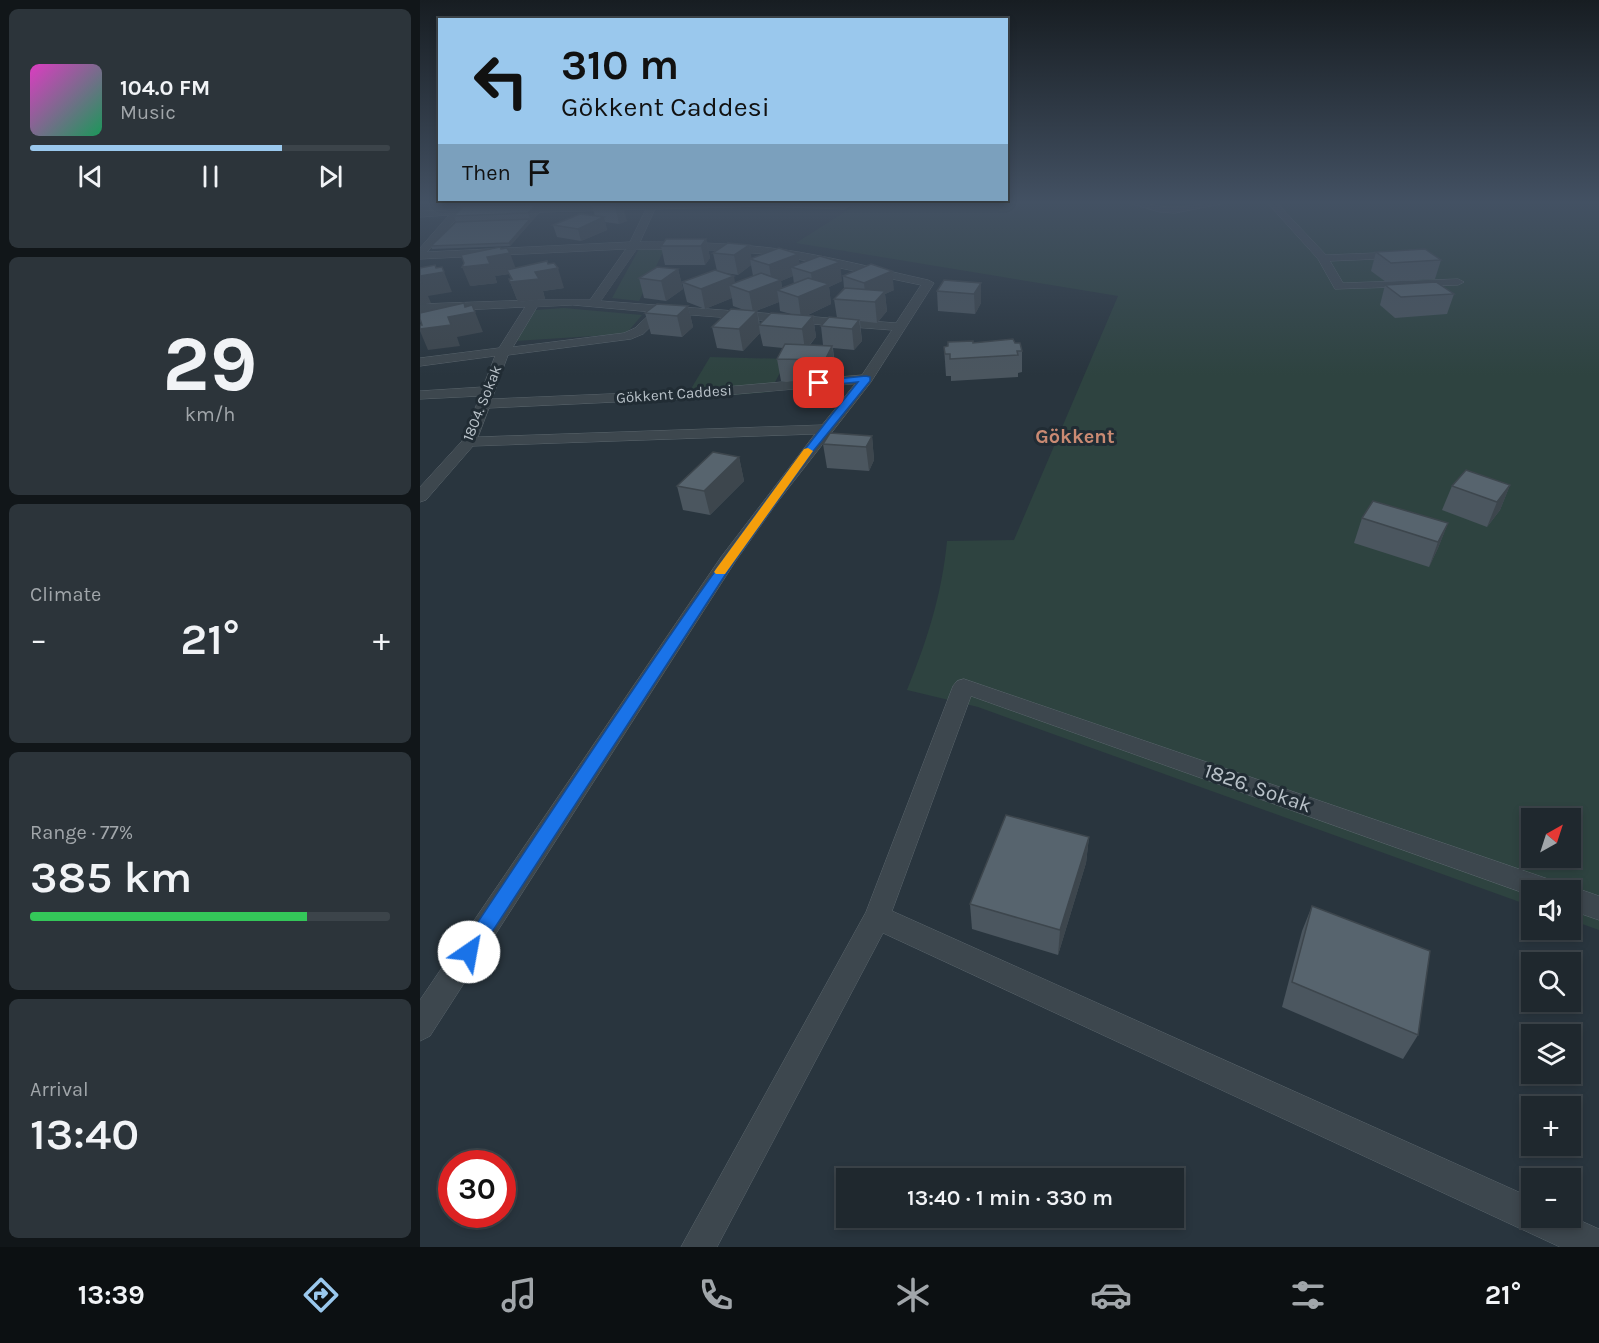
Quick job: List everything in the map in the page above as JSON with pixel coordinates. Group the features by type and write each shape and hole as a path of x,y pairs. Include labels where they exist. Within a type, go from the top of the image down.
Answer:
{"street":[{"path":"594,303 624,259"},
{"path":"420,1026 727,561 825,429 866,379 928,283 808,259"},
{"path":"1324,259 1339,287 1458,282"},
{"name":"1804. Sokak","path":"420,497 469,442 503,352 534,303"},
{"path":"420,308 594,303 900,327"},
{"path":"420,362 627,336 639,331 662,309"},
{"name":"Gökkent Caddesi","path":"420,395 485,398 679,395 866,379"},
{"path":"469,442 825,429"},
{"name":"1826. Sokak","path":"877,917 964,686 1521,881"},
{"path":"1581,902 1599,908"},
{"path":"698,1247 877,917 1521,1212"},
{"path":"1557,1228 1599,1247"}],"green space":[{"path":"633,259 659,259 639,301 612,298"},
{"path":"894,259 1599,259 1599,930 1581,924 1581,880 1521,880 1521,902 978,707 907,690 933,617 947,541 1014,540 1118,296"},
{"path":"564,308 642,315 626,334 515,341 535,310"},
{"path":"710,357 787,359 770,392 685,399"}],"building":[{"path":"463,259 488,259 490,264 462,267"},
{"path":"751,259 784,259 769,265"},
{"path":"812,259 831,259 840,262 811,273 791,267"},
{"path":"1386,259 1441,260 1391,263"},
{"path":"547,261 548,264 554,263 558,268 535,272 539,279 510,282 509,279 512,279 507,270"},
{"path":"871,264 892,271 864,283 843,276"},
{"path":"435,265 436,268 442,267 444,272 420,276 420,268"},
{"path":"657,267 678,269 661,281 639,278"},
{"path":"715,270 734,276 701,289 682,282"},
{"path":"761,273 781,280 749,292 729,285"},
{"path":"808,278 829,284 798,297 777,290"},
{"path":"944,280 981,283 974,294 937,291"},
{"path":"1436,282 1454,294 1401,297 1385,285"},
{"path":"845,288 885,291 875,302 834,299"},
{"path":"464,303 465,307 472,305 475,312 448,317 451,325 420,329 422,325 420,313"},
{"path":"657,304 688,306 677,316 645,313"},
{"path":"731,309 757,311 739,329 712,327"},
{"path":"771,313 813,316 802,329 759,325"},
{"path":"829,317 859,320 852,329 821,326"},
{"path":"1013,339 1015,343 1020,343 1022,351 1017,351 1018,355 950,359 950,354 945,354 944,347 948,346 948,342 973,341 973,343"},
{"path":"785,344 832,346 825,360 777,359"},
{"path":"830,433 872,436 866,447 823,444"},
{"path":"713,452 739,457 704,491 677,486"},
{"path":"1466,470 1510,485 1497,502 1452,486"},
{"path":"1373,501 1448,523 1438,542 1362,518"},
{"path":"1006,815 1089,837 1060,930 970,904"},
{"path":"1312,906 1430,951 1418,1035 1292,982"}],"slow traffic":[{"path":"720,572 808,451"}],"district":[{"name":"Gökkent","path":"1075,436"}],"route":[{"path":"469,952 727,561 770,501 866,379 819,383"}]}
